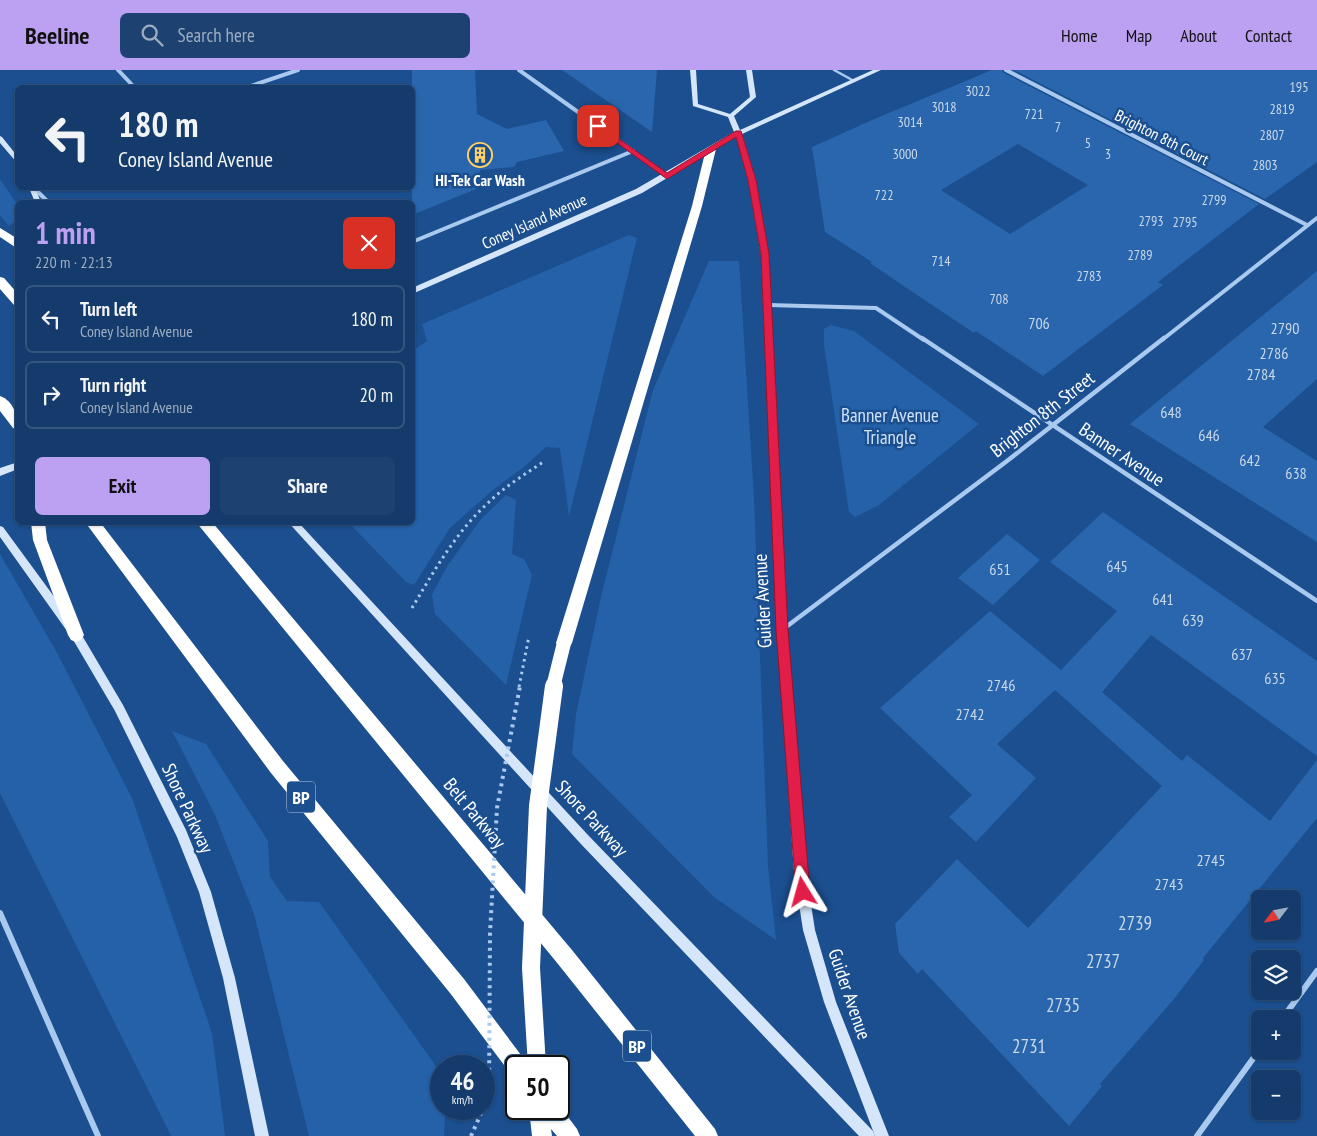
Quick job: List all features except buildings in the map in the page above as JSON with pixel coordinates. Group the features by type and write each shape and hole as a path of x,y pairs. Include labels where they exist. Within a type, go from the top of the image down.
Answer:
{"highway":[{"path":"535,1055 531,968 538,806 551,698 564,643 696,206 711,149"},
{"path":"0,232 15,244"},
{"path":"0,281 15,298"},
{"path":"0,401 15,421"},
{"path":"38,525 40,540 76,635"},
{"name":"BP","path":"94,525 277,767 457,986 509,1055"},
{"name":"Belt Parkway","path":"205,525 565,957 708,1136"},
{"path":"540,1120 542,1136"},
{"path":"558,1120 570,1136"}],"main road":[{"path":"693,70 695,105 731,116 752,97 749,70"},
{"name":"Coney Island Avenue","path":"415,290 639,191 738,132 878,70"},
{"name":"Guider Avenue","path":"731,116 738,132 752,180 765,254 782,630 800,872 809,930 830,1002 882,1136"},
{"path":"0,138 15,158"},
{"path":"0,472 15,466"},
{"name":"Shore Parkway","path":"295,525 584,839 868,1136"},
{"name":"Shore Parkway","path":"0,530 76,635 119,708 182,834 205,892 229,978 262,1136"}],"street":[{"path":"118,70 132,85"},
{"path":"254,85 298,70"},
{"path":"519,70 633,151"},
{"name":"Brighton 8th Court","path":"1006,70 1307,225"},
{"name":"Coney Island Avenue","path":"415,241 633,151"},
{"path":"35,190 46,200"},
{"name":"Brighton 8th Street","path":"782,630 1053,426 1317,218"},
{"name":"Banner Avenue","path":"768,305 876,308 1317,601"},
{"path":"0,914 98,1136"},
{"path":"1289,1010 1317,972"},
{"path":"1197,1136 1252,1060"}],"lane":[{"path":"834,70 854,81"},
{"path":"633,151 667,176"}],"path":[{"path":"412,608 442,557 463,528 501,491 543,462"},
{"path":"489,1055 490,933 497,808 529,636"},
{"path":"471,1136 478,1120"}],"green space":[{"path":"0,179 15,201 15,222 9,226 0,215"},
{"path":"629,235 637,238 569,517 560,448 546,447 450,528 414,585 406,582 351,525 415,525 415,349 427,341 422,324"},
{"path":"709,261 739,261 754,497 768,866 776,940 714,897 572,754 576,714 601,597 653,390"},
{"name":"Banner Avenue Triangle","path":"831,325 854,331 979,424 879,505 855,517 849,512 824,345 824,329"},
{"path":"506,495 516,500 512,554 524,559 532,575 506,685 435,614 432,594 448,565 481,519"},
{"path":"0,554 56,651 132,798 212,1033 225,1136 171,1136 0,793"},
{"path":"172,731 206,744 268,841 270,877 287,901 319,902 430,1058 430,1120 445,1120 444,1136 309,1136 254,914 215,815"}],"place":[{"name":"HI-Tek Car Wash","path":"480,155"}],"route":[{"path":"598,126 667,176 738,132 752,180 765,254 782,630 803,892"}]}
